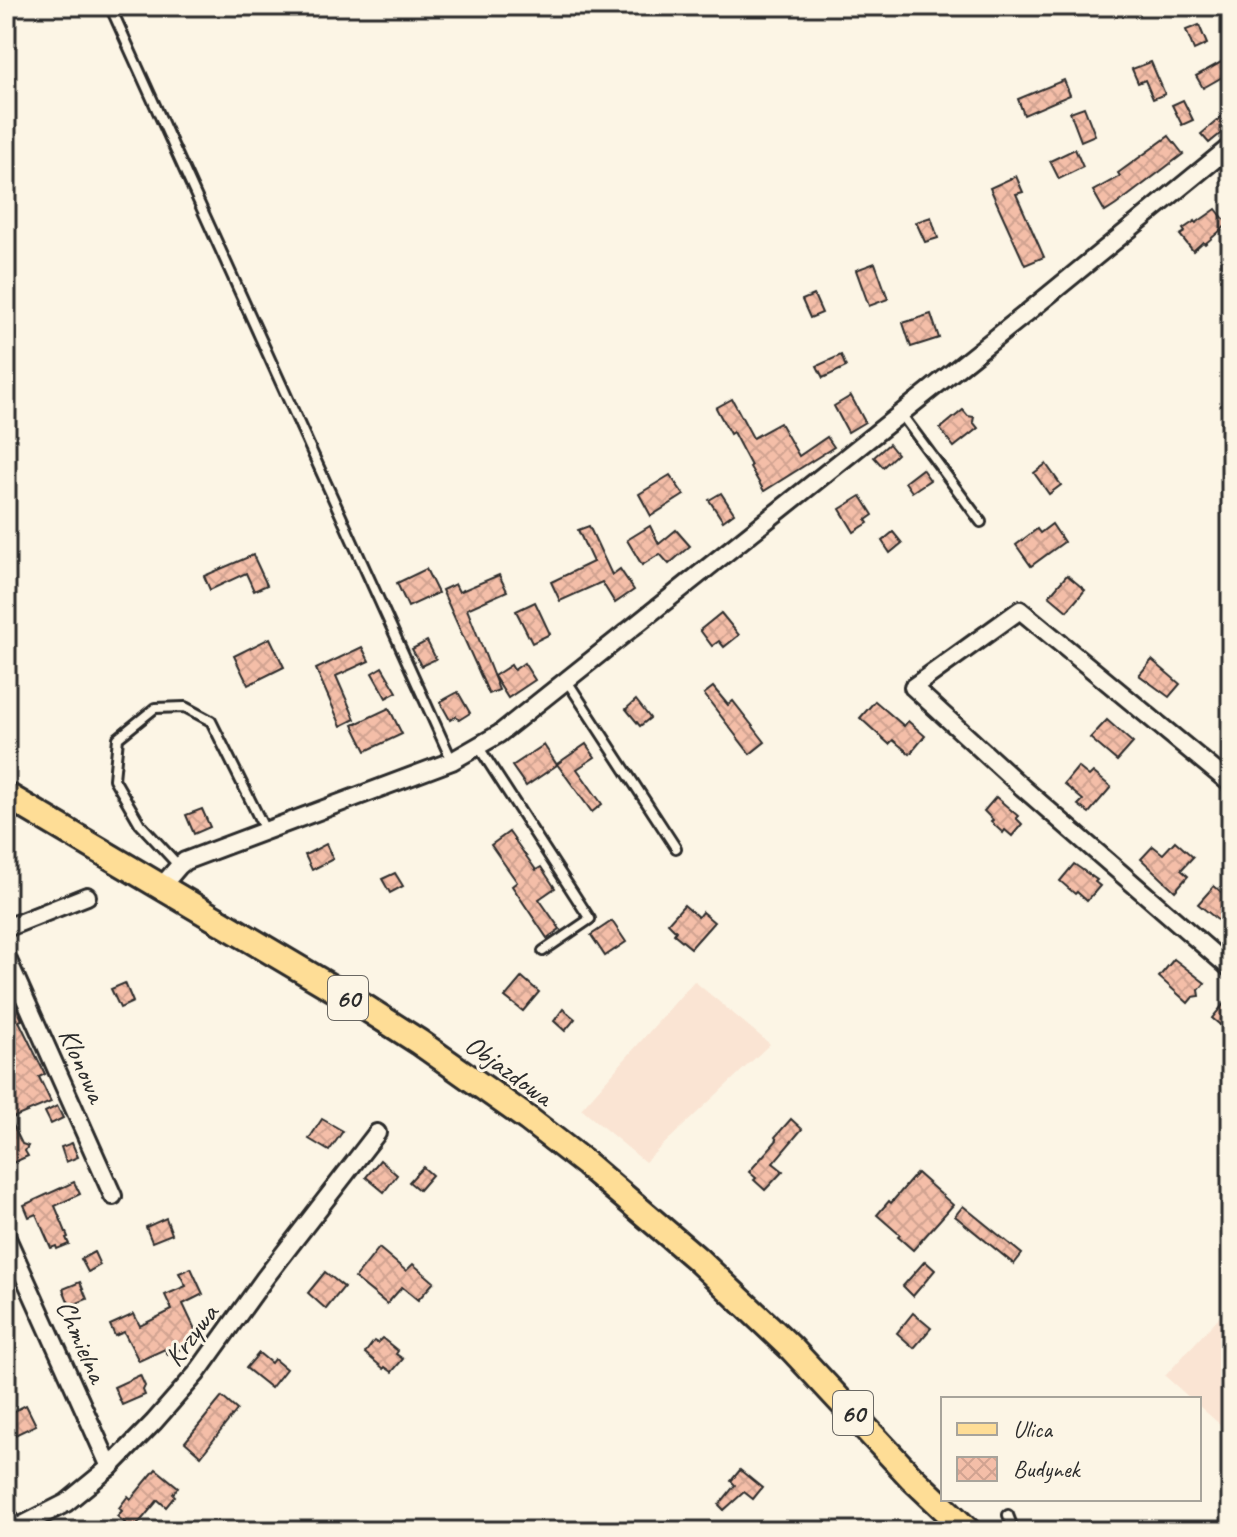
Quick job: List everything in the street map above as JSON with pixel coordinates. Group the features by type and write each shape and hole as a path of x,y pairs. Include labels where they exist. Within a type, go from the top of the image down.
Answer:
{"main road":[{"name":"Objazdowa","path":"6,795 353,1000 489,1091 586,1164 696,1258 792,1349 912,1478 968,1531"},
{"name":"Objazdowa","path":"912,1478 924,1500 951,1531"}],"street":[{"path":"161,887 185,861 452,761 499,734 1231,146"},
{"path":"1231,784 1020,610 913,687 1022,787 1231,969"},
{"path":"6,928 87,896"},
{"name":"Klonowa","path":"6,956 113,1196"},
{"name":"Krzywa","path":"12,1530 66,1503 110,1467 154,1422 196,1374 265,1278 377,1133"},
{"name":"Chmielna","path":"6,1236 110,1467"},
{"path":"6,1512 12,1530"}],"lane":[{"path":"110,6 452,761"},
{"path":"901,414 981,522"},
{"path":"567,681 676,848"},
{"path":"179,866 140,824 114,779 118,738 155,708 185,707 211,721 265,830"},
{"path":"478,746 590,919 543,951"},
{"path":"1008,1515 1014,1531"}],"shaded area":[{"path":"694,981 770,1044 645,1162 581,1109"},
{"path":"1231,1304 1231,1434 1201,1408 1201,1397 1189,1397 1165,1376"}],"building":[{"path":"1199,25 1207,44 1194,50 1186,30"},
{"path":"1225,60 1231,72 1203,88 1196,76"},
{"path":"1151,62 1165,94 1153,99 1145,80 1138,83 1132,69"},
{"path":"1064,80 1070,95 1024,115 1018,99"},
{"path":"1183,100 1193,120 1182,125 1172,105"},
{"path":"1084,107 1095,135 1081,141 1070,112"},
{"path":"1231,109 1231,125 1209,143 1201,134"},
{"path":"1169,136 1183,154 1105,212 1093,191 1120,176 1118,173"},
{"path":"1075,149 1083,167 1059,179 1050,161"},
{"path":"1016,176 1023,192 1016,194 1044,257 1025,265 990,188"},
{"path":"1216,209 1228,224 1193,251 1180,235 1185,232 1183,229"},
{"path":"931,217 938,238 925,242 916,222"},
{"path":"875,263 888,299 869,306 856,270"},
{"path":"814,295 822,313 810,318 802,300"},
{"path":"931,314 939,338 911,347 903,323"},
{"path":"841,355 846,367 823,378 817,366"},
{"path":"851,396 865,422 848,432 834,406"},
{"path":"732,399 753,438 780,423 799,456 827,437 834,447 764,491 733,432 730,434 716,408"},
{"path":"963,410 974,417 973,422 978,428 954,447 940,429"},
{"path":"889,444 897,454 883,467 874,457"},
{"path":"1046,464 1061,485 1049,494 1034,473"},
{"path":"922,469 930,480 912,492 905,482"},
{"path":"670,475 684,495 651,516 639,494"},
{"path":"721,493 734,513 723,521 709,500"},
{"path":"861,496 873,515 866,520 868,523 854,532 840,509"},
{"path":"1052,524 1064,542 1031,566 1016,545 1037,529 1040,533"},
{"path":"589,526 612,575 620,569 634,590 615,603 602,582 560,601 551,582 593,562 578,530"},
{"path":"650,526 659,544 676,530 690,546 669,564 660,554 642,565 627,540"},
{"path":"893,532 902,543 890,553 882,541"},
{"path":"253,555 267,585 254,591 246,573 210,590 204,576"},
{"path":"426,569 438,593 408,607 397,583"},
{"path":"499,575 507,591 467,609 499,690 489,694 442,590 455,584 459,592"},
{"path":"1067,575 1085,590 1067,611 1049,596"},
{"path":"535,602 550,634 532,643 516,611"},
{"path":"721,613 739,635 724,647 719,641 712,646 700,630"},
{"path":"270,638 284,667 248,685 234,656"},
{"path":"427,641 436,659 421,666 412,649"},
{"path":"362,647 369,661 336,676 355,719 341,726 316,669"},
{"path":"1152,660 1180,684 1169,697 1139,675"},
{"path":"524,663 535,680 508,698 494,676 511,665 514,670"},
{"path":"382,667 397,692 386,698 372,673"},
{"path":"713,687 728,705 733,701 765,742 750,754 704,694"},
{"path":"458,692 470,713 459,720 456,716 450,720 440,702"},
{"path":"636,700 650,718 640,726 626,709"},
{"path":"875,701 904,726 908,721 925,736 910,754 893,740 889,744 860,718"},
{"path":"389,708 402,734 366,751 353,725"},
{"path":"1107,720 1133,743 1117,761 1090,738"},
{"path":"586,744 595,757 577,769 602,804 592,812 557,764"},
{"path":"544,745 557,765 526,786 512,766"},
{"path":"1078,767 1089,776 1093,772 1111,787 1089,813 1078,805 1083,800 1064,784"},
{"path":"996,797 1018,816 1016,818 1022,824 1012,836 1005,830 1003,833 984,811"},
{"path":"202,809 210,827 194,834 186,815"},
{"path":"509,832 536,870 541,867 555,888 539,899 560,929 547,938 512,886 517,882 491,845"},
{"path":"1175,841 1193,857 1181,870 1188,876 1175,891 1141,859 1153,846 1163,854"},
{"path":"326,844 333,859 312,870 305,855"},
{"path":"1074,864 1097,880 1095,882 1100,886 1087,901 1060,881"},
{"path":"395,873 403,886 390,893 382,879"},
{"path":"1214,886 1231,900 1231,931 1198,904"},
{"path":"684,905 698,917 702,912 714,922 691,948 674,934 676,931 668,923"},
{"path":"612,921 626,942 605,956 591,935"},
{"path":"1174,959 1205,983 1199,990 1200,996 1193,997 1188,1003 1159,977"},
{"path":"522,977 539,992 523,1011 505,997"},
{"path":"6,983 22,1020 19,1021 45,1074 39,1077 51,1102 10,1119 22,1144 28,1146 25,1151 28,1156 6,1166"},
{"path":"125,983 133,1002 120,1008 111,989"},
{"path":"1231,995 1231,1034 1212,1018"},
{"path":"563,1009 575,1019 565,1031 554,1021"},
{"path":"57,1106 63,1118 51,1124 45,1112"},
{"path":"322,1119 343,1131 329,1151 309,1139"},
{"path":"791,1119 802,1129 773,1163 783,1171 765,1190 749,1172"},
{"path":"72,1143 78,1157 66,1162 61,1147"},
{"path":"380,1160 397,1175 384,1192 366,1177"},
{"path":"423,1167 432,1175 419,1190 409,1182"},
{"path":"917,1173 953,1205 913,1250 877,1215"},
{"path":"74,1182 80,1194 55,1206 69,1244 51,1248 36,1214 29,1217 24,1205"},
{"path":"963,1206 1022,1254 1014,1264 955,1216"},
{"path":"166,1218 172,1234 152,1242 146,1227"},
{"path":"379,1248 406,1271 413,1264 434,1282 418,1300 402,1287 387,1304 355,1278"},
{"path":"94,1252 100,1265 88,1272 81,1259"},
{"path":"925,1261 935,1270 913,1296 903,1286"},
{"path":"191,1268 203,1294 183,1304 200,1340 168,1355 165,1349 139,1361 124,1332 115,1336 110,1325 134,1314 140,1326 172,1310 165,1295 186,1286 179,1273"},
{"path":"325,1272 344,1287 326,1309 308,1293"},
{"path":"80,1282 87,1299 70,1306 63,1289"},
{"path":"913,1313 931,1328 914,1348 897,1333"},
{"path":"382,1338 403,1359 392,1372 365,1353 374,1341 377,1343"},
{"path":"259,1353 271,1363 274,1359 286,1369 271,1388 246,1368"},
{"path":"140,1375 145,1395 122,1405 114,1387"},
{"path":"222,1397 237,1410 201,1456 185,1442"},
{"path":"26,1405 36,1425 15,1435 6,1415"},
{"path":"156,1469 178,1487 173,1494 175,1496 166,1507 158,1500 133,1530 117,1516 122,1511 119,1508 128,1496 131,1499"},
{"path":"740,1470 762,1488 753,1499 744,1492 724,1510 719,1505 735,1485 731,1481"}]}
